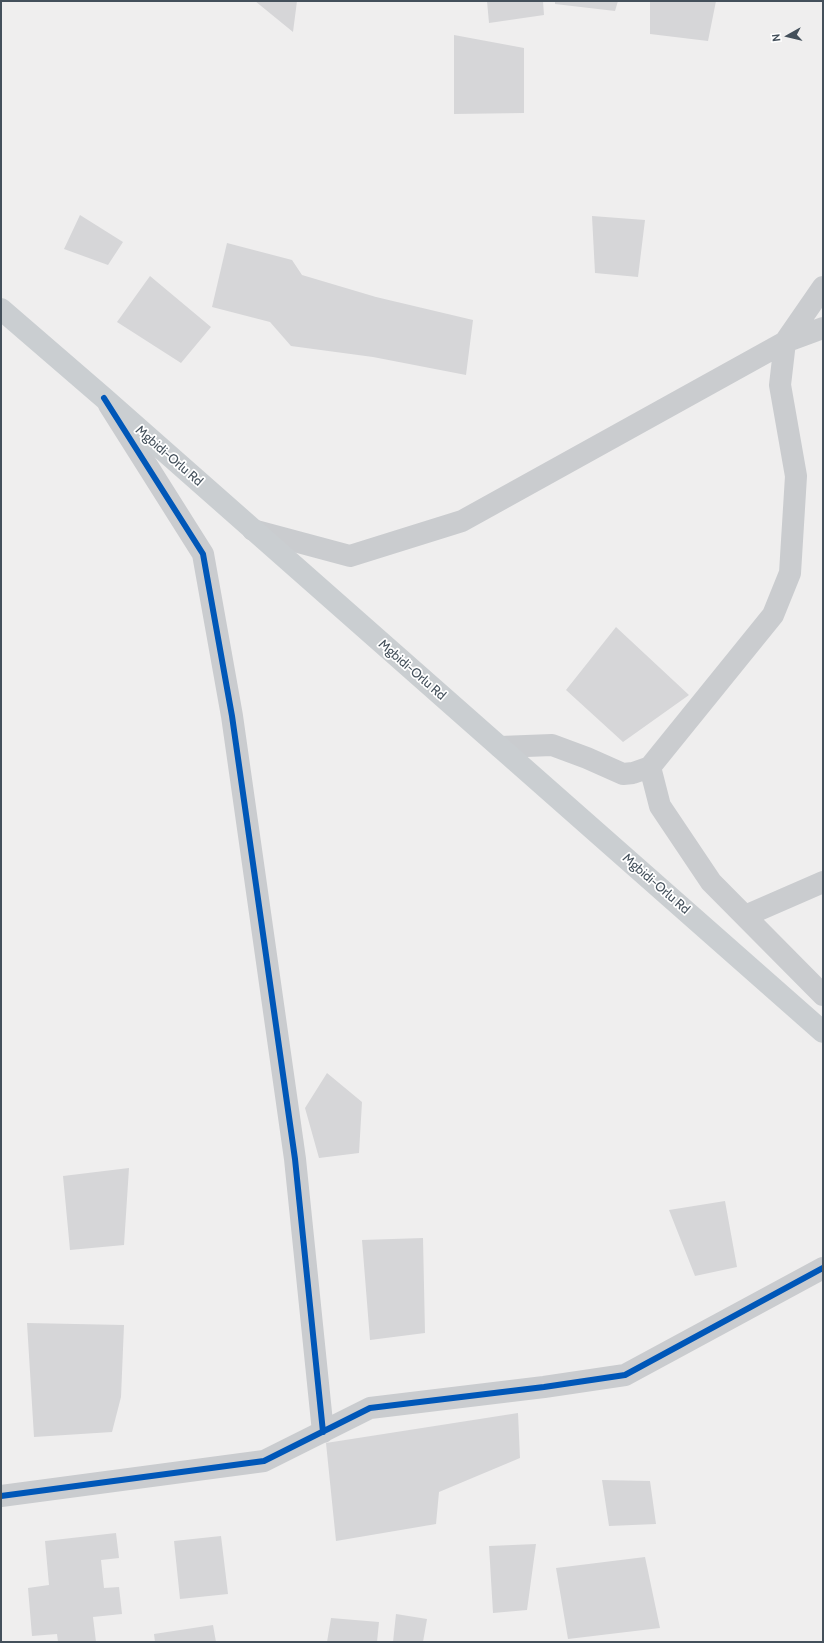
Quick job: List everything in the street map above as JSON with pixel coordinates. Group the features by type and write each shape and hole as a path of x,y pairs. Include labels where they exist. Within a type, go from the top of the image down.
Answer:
{"main road":[{"name":"Mgbidi-Orlu Rd","path":"1,310 104,398 823,1032"}],"street":[{"path":"500,747 552,745 623,774 633,773 650,767 772,615 790,573 796,476 780,385 785,342 823,287"},
{"path":"253,530 350,556 462,521 721,379 785,342 823,328"},
{"path":"104,398 203,554 232,716 295,1158 323,1432"},
{"path":"650,767 660,806 710,882 823,995"},
{"path":"745,916 823,882"},
{"path":"1,1496 264,1462 370,1408 544,1387 625,1375 823,1268"}],"building":[{"path":"255,1 297,1 293,32"},
{"path":"487,1 543,1 544,15 489,23"},
{"path":"555,1 618,1 615,11 555,4"},
{"path":"650,1 716,1 708,41 650,34"},
{"path":"454,35 524,48 524,113 454,114"},
{"path":"80,215 123,242 108,265 64,249"},
{"path":"592,216 645,220 638,277 595,273"},
{"path":"227,243 292,260 302,275 376,297 473,320 466,375 373,357 291,346 270,322 212,307"},
{"path":"150,276 211,327 181,363 117,322"},
{"path":"616,627 689,695 623,742 566,690"},
{"path":"327,1073 362,1102 359,1153 319,1158 305,1108"},
{"path":"129,1168 124,1245 70,1250 63,1176"},
{"path":"725,1201 737,1267 695,1276 669,1210"},
{"path":"423,1238 425,1333 370,1340 362,1240"},
{"path":"27,1323 124,1325 121,1397 112,1432 34,1437"},
{"path":"518,1413 520,1458 439,1492 436,1524 336,1541 326,1443"},
{"path":"602,1480 650,1481 656,1524 609,1526"},
{"path":"116,1533 119,1558 101,1560 104,1588 119,1587 122,1614 93,1617 96,1642 58,1642 57,1634 32,1636 28,1588 49,1585 45,1541"},
{"path":"221,1536 228,1594 180,1599 174,1541"},
{"path":"536,1544 527,1610 493,1613 489,1546"},
{"path":"645,1557 660,1628 568,1639 556,1568"},
{"path":"396,1614 427,1619 423,1642 393,1642"},
{"path":"331,1618 379,1622 377,1642 327,1642"},
{"path":"213,1625 216,1642 155,1642 154,1634"}],"cycle path":[{"path":"104,398 203,554 232,716 295,1159 323,1432"},
{"path":"1,1496 264,1461 370,1408 544,1387 625,1375 823,1268"}]}
